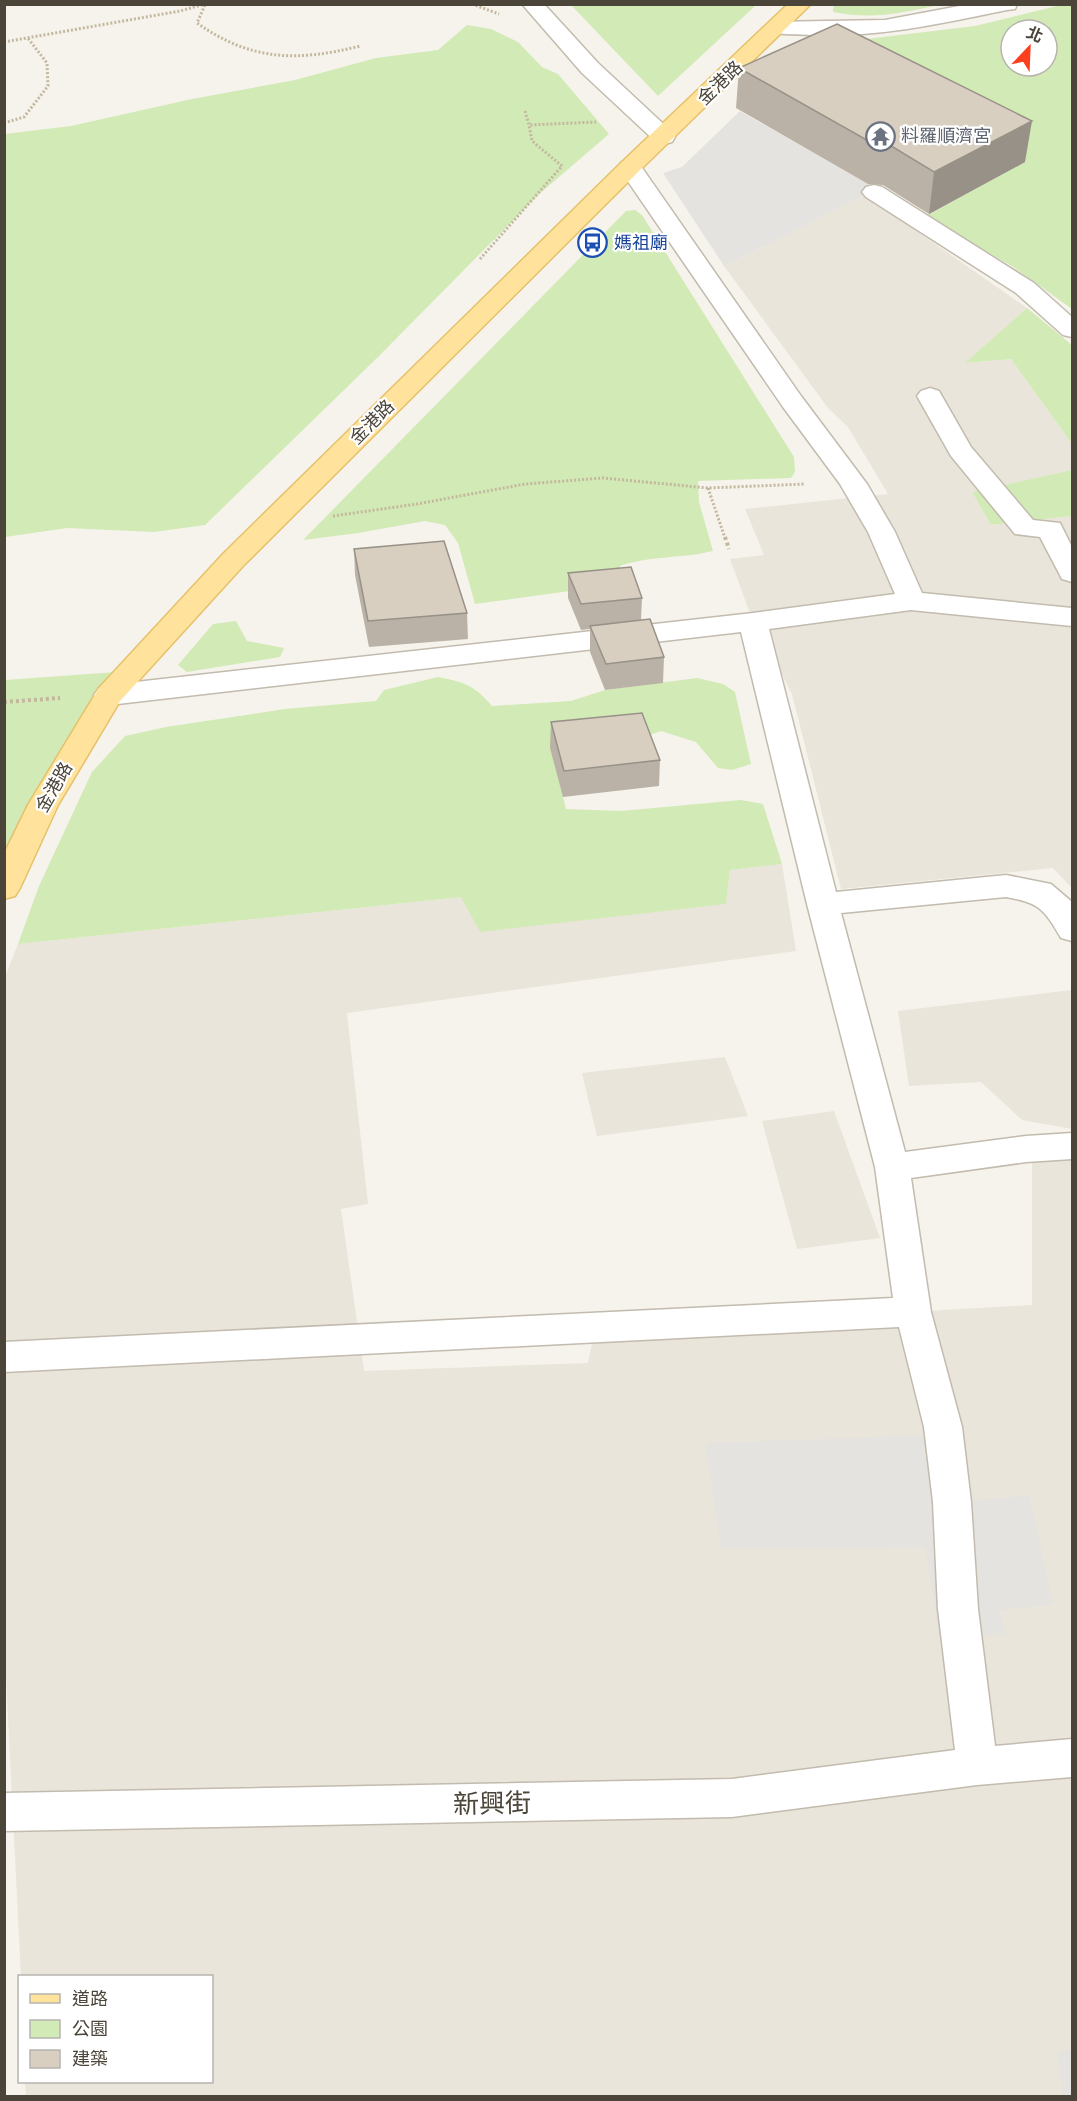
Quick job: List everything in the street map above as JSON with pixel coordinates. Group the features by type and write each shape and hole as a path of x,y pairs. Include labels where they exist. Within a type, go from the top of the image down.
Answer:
{"main road":[{"name":"金港路","path":"4,888 42,804 109,695 233,560 630,167 801,4"}],"street":[{"path":"532,4 590,68 664,137"},
{"path":"778,27 824,29 885,27 1007,4"},
{"path":"630,167 678,232 808,426 843,468 879,526 911,601"},
{"path":"874,192 1025,288 1072,330"},
{"path":"930,396 960,450 1025,528 1050,529 1072,573"},
{"path":"109,695 753,622 911,601 1072,617"},
{"path":"753,622 823,904 892,1167 913,1312 942,1427 952,1502 958,1609 977,1766"},
{"path":"823,904 1006,886 1040,892 1064,912 1072,930"},
{"path":"892,1167 1026,1149 1072,1146"},
{"path":"4,1357 913,1312"},
{"name":"新興街","path":"4,1812 732,1798 977,1766 1072,1758"}],"path":[{"path":"4,42 180,11 205,4"},
{"path":"205,4 197,23 216,39 256,55 286,57 341,52 360,46"},
{"path":"4,123 24,117 48,86 47,63 27,37"},
{"path":"473,267 562,166 532,141 525,111"},
{"path":"529,124 590,124 638,113"},
{"path":"324,518 525,484 603,478 708,488 813,483 856,490"},
{"path":"708,488 729,549"},
{"path":"4,702 109,695"}],"shaded area":[{"path":"740,111 877,189 724,266 663,173 682,167"},
{"path":"865,195 1027,308 966,363 1011,359 1072,444 1072,470 972,492 991,525 1072,516 1072,888 1053,868 841,889 792,694 748,608 730,559 764,555 745,509 888,494 848,427 828,408 724,266"},
{"path":"782,864 796,951 347,1013 368,1204 341,1209 364,1371 588,1363 593,1339 942,1310 1032,1305 1032,1161 1072,1160 1072,2096 26,2096 25,2083 213,2083 213,1975 21,1975 4,1639 4,979 18,944 461,897 726,903 730,870"},
{"path":"1072,990 1072,1129 1022,1120 981,1082 909,1086 898,1011"},
{"path":"725,1057 748,1116 597,1136 582,1073"},
{"path":"834,1111 880,1238 797,1249 762,1121"},
{"path":"943,1435 952,1501 1030,1496 1053,1605 1000,1610 1005,1634 940,1641 925,1547 721,1549 705,1443"},
{"path":"1072,2049 1072,2096 1063,2096 1057,2052"}],"green space":[{"path":"834,4 939,5 899,13 861,15 833,12"},
{"path":"571,5 756,5 658,96"},
{"path":"1061,5 1072,5 1072,309 1015,268 926,216 1025,162 791,48 975,26 999,20 999,78 1059,78 1059,18 1008,18"},
{"path":"467,25 491,29 518,42 542,67 558,74 609,134 538,195 379,356 205,525 154,532 67,528 5,537 5,134 71,126 192,99 295,80 376,58 438,50"},
{"path":"635,210 642,215 794,457 795,472 791,478 698,481 699,502 713,551 644,560 620,566 621,584 475,604 458,543 445,525 425,521 303,540 626,211"},
{"path":"1027,308 1072,345 1072,444 1011,359 965,363"},
{"path":"1072,470 1072,516 991,525 972,492"},
{"path":"236,621 247,641 284,648 280,657 187,672 178,665 213,624"},
{"path":"131,671 5,888 5,680"},
{"path":"438,677 468,685 480,693 492,706 571,701 605,690 697,678 723,684 735,692 751,764 732,770 718,768 696,742 661,731 641,738 551,748 566,809 621,811 741,800 763,804 782,864 730,870 726,904 480,932 461,897 18,944 39,886 92,772 125,736 166,727 285,709 376,701 384,690"}],"building":[{"path":"837,24 1032,121 934,172 888,144 872,143 739,68"},
{"path":"444,541 467,613 368,621 354,549"},
{"path":"631,567 642,598 581,604 568,573"},
{"path":"650,619 664,657 606,664 590,626"},
{"path":"642,713 660,760 564,771 551,722"}],"place":[{"name":"料羅順濟宮","path":"880,136"},
{"name":"媽祖廟","path":"593,243"}]}
